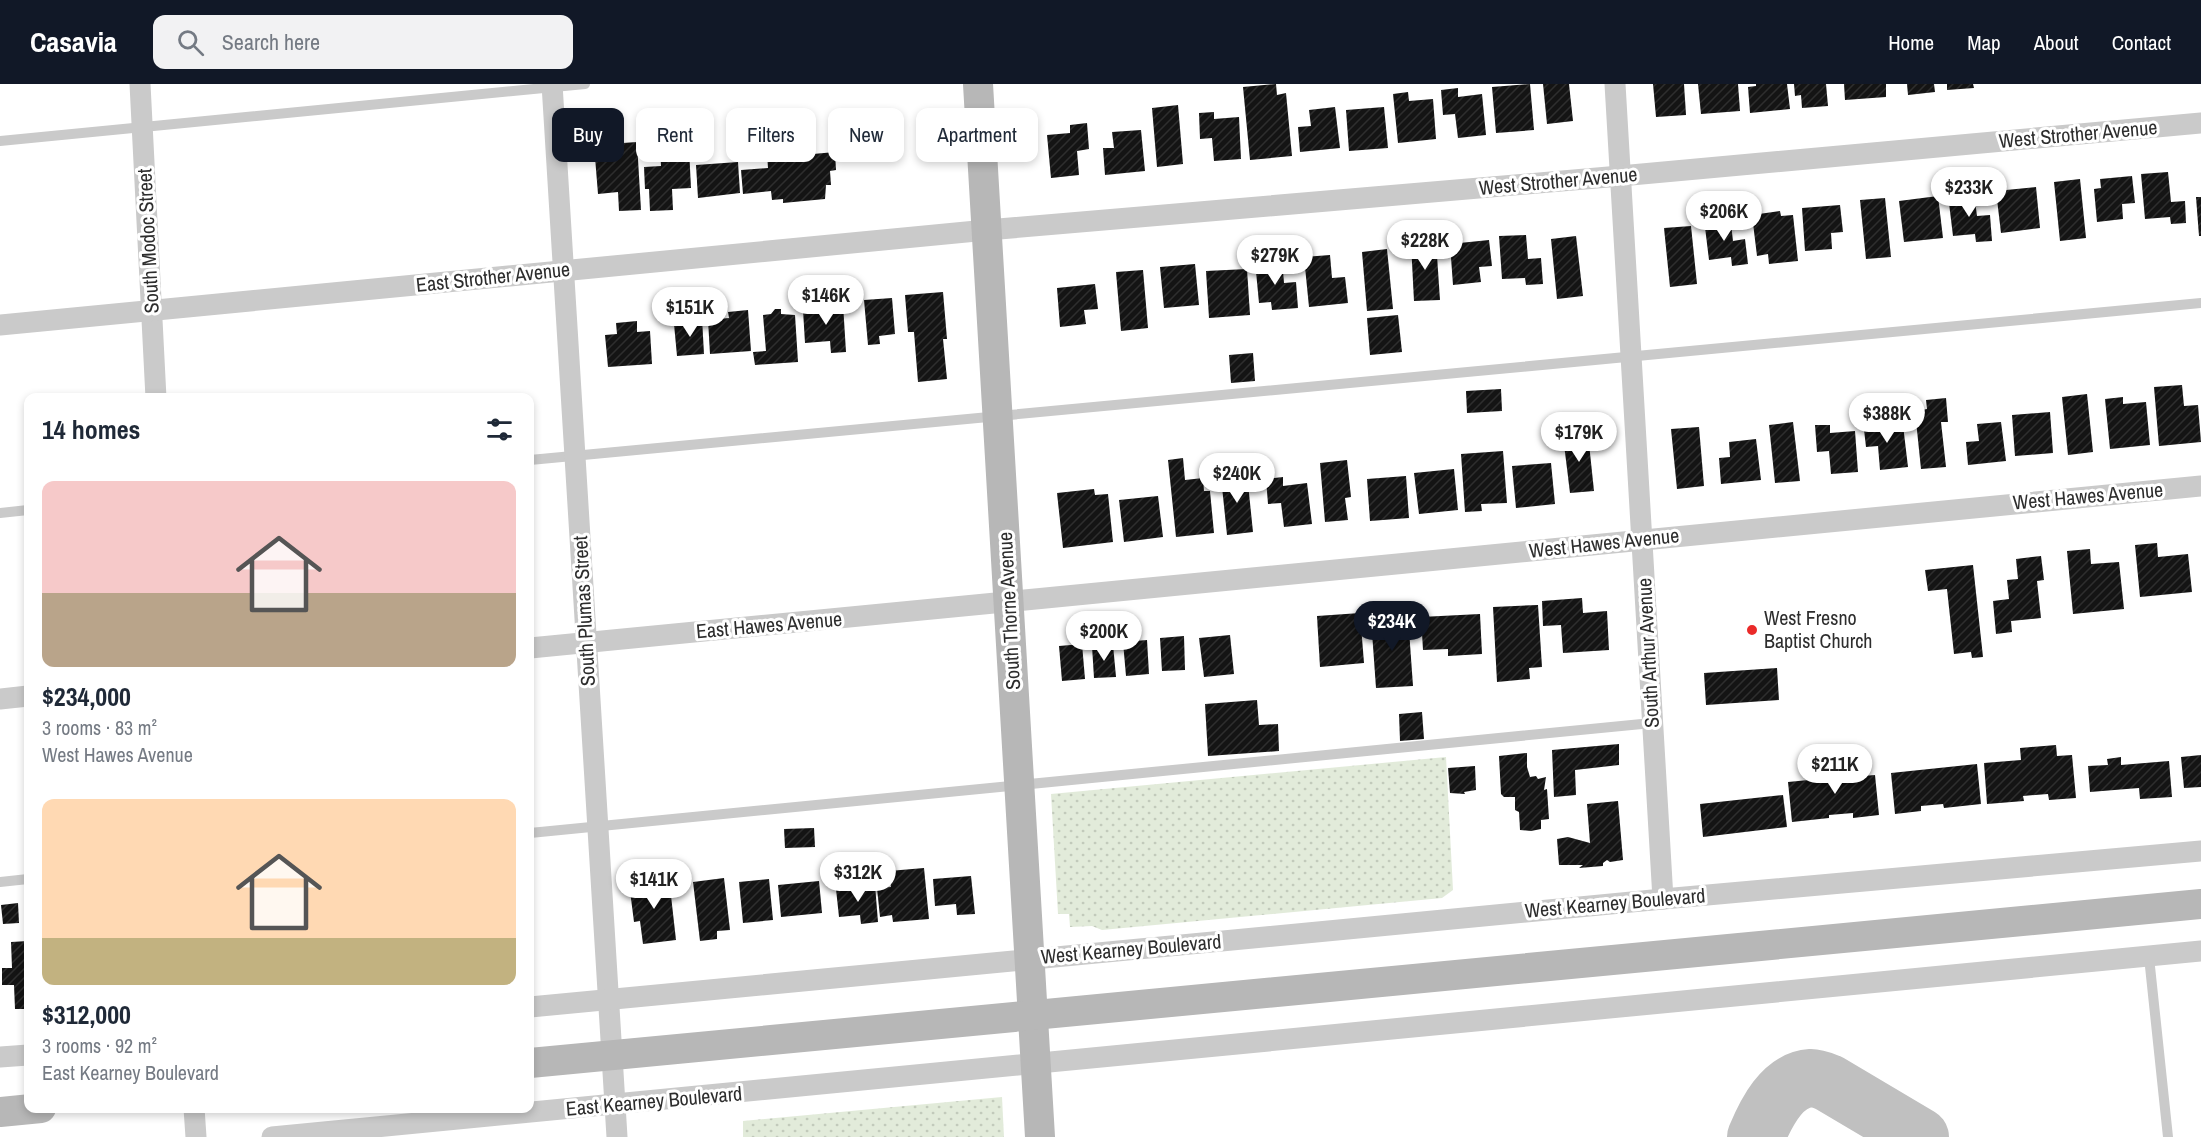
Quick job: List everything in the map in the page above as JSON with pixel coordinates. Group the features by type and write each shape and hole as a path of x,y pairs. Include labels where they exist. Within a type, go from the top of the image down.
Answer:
{"main road":[{"name":"South Thorne Avenue","path":"978,84 1040,1137"},
{"path":"534,1063 2201,904"},
{"path":"0,1112 24,1110"}],"street":[{"name":"South Modoc Street","path":"140,84 156,393"},
{"name":"South Arthur Avenue","path":"1615,84 1663,898"},
{"name":"South Plumas Street","path":"553,86 616,1137"},
{"name":"West Strother Avenue","path":"987,230 2201,123"},
{"name":"East Strother Avenue","path":"0,325 987,230"},
{"name":"West Hawes Avenue","path":"1008,603 1642,539 2201,486"},
{"name":"East Hawes Avenue","path":"534,648 1008,603"},
{"path":"0,699 24,696"},
{"name":"West Kearney Boulevard","path":"1029,959 1663,898 2201,851"},
{"path":"1035,1065 2201,951"},
{"path":"534,1007 1029,959"},
{"path":"0,1057 24,1055"},
{"name":"East Kearney Boulevard","path":"534,1112 1035,1065"},
{"path":"194,1113 196,1137"},
{"name":"East Kearney Boulevard","path":"272,1137 528,1113"}],"lane":[{"path":"0,141 142,129 585,84"},
{"path":"534,460 2201,303"},
{"path":"0,513 24,510"},
{"path":"534,833 1652,723"},
{"path":"0,882 24,879"},
{"path":"2149,957 2168,1137"}],"green space":[{"path":"1446,757 1453,890 1442,898 1102,930 1092,926 1070,927 1069,914 1058,914 1051,794"},
{"path":"1002,1097 1004,1137 743,1137 743,1121"}],"building":[{"path":"1276,84 1277,95 1286,93 1292,156 1250,160 1243,87"},
{"path":"1530,84 1534,130 1496,133 1492,87"},
{"path":"1543,84 1569,84 1573,121 1547,124"},
{"path":"1653,84 1684,84 1686,115 1656,117"},
{"path":"1698,84 1738,84 1740,111 1701,114"},
{"path":"1756,84 1787,84 1790,109 1750,113 1748,87 1756,86"},
{"path":"1794,84 1826,84 1828,106 1802,108 1801,95 1795,96"},
{"path":"1844,84 1886,84 1886,97 1845,100"},
{"path":"1907,84 1934,84 1935,92 1908,95"},
{"path":"1947,84 1973,84 1974,88 1947,90"},
{"path":"1458,88 1458,97 1482,94 1486,135 1458,138 1455,114 1443,115 1441,90"},
{"path":"1408,92 1409,101 1433,99 1436,139 1398,143 1393,94"},
{"path":"1178,105 1183,164 1157,167 1152,108"},
{"path":"1335,107 1340,148 1300,152 1298,127 1311,126 1309,110"},
{"path":"1384,107 1388,148 1349,151 1346,110"},
{"path":"1214,112 1214,119 1239,117 1241,159 1214,161 1212,138 1200,139 1199,113"},
{"path":"1087,123 1089,149 1077,151 1079,175 1051,178 1047,135 1070,133 1070,125"},
{"path":"1141,130 1145,171 1105,175 1103,148 1114,148 1112,132"},
{"path":"636,142 641,210 619,211 618,192 598,194 595,162 624,162 624,143"},
{"path":"828,153 828,162 836,162 836,170 830,171 831,185 826,185 825,199 783,203 783,199 772,200 771,191 743,194 741,170 768,168 768,162 816,162 816,154"},
{"path":"661,162 690,162 691,188 672,189 673,210 650,211 649,189 645,189 644,167 661,166"},
{"path":"738,162 740,193 698,198 696,165"},
{"path":"2168,172 2171,202 2185,201 2186,223 2171,224 2170,217 2145,219 2141,174"},
{"path":"2132,176 2135,203 2122,204 2123,219 2097,222 2094,189 2101,188 2100,179"},
{"path":"2080,179 2086,238 2060,241 2054,182"},
{"path":"2036,187 2040,228 2001,233 1996,191"},
{"path":"1974,193 1977,216 1990,215 1992,241 1976,242 1975,234 1953,236 1948,195"},
{"path":"1938,196 1943,238 1904,242 1899,201"},
{"path":"2196,197 2201,197 2201,236 2199,236"},
{"path":"1885,198 1891,257 1866,259 1860,200"},
{"path":"1840,205 1843,232 1831,233 1832,249 1805,251 1802,208"},
{"path":"1780,211 1781,216 1793,215 1798,261 1769,264 1768,254 1757,256 1752,215"},
{"path":"1730,216 1733,241 1745,239 1748,264 1732,266 1731,257 1709,260 1704,219"},
{"path":"1691,226 1697,284 1670,287 1664,228"},
{"path":"1526,235 1528,259 1541,258 1543,284 1526,285 1525,278 1502,279 1499,236"},
{"path":"1576,236 1583,296 1557,299 1551,239"},
{"path":"1489,240 1492,266 1479,267 1481,282 1453,285 1450,244"},
{"path":"1436,241 1440,300 1414,301 1411,243"},
{"path":"1387,249 1393,309 1367,311 1362,252"},
{"path":"1330,255 1332,278 1345,277 1348,303 1309,307 1304,257"},
{"path":"1282,259 1284,283 1296,282 1298,308 1272,310 1271,302 1259,303 1255,261"},
{"path":"1195,264 1199,305 1164,308 1160,267"},
{"path":"1247,269 1250,315 1209,318 1206,271"},
{"path":"1143,270 1148,328 1121,331 1116,272"},
{"path":"1095,284 1098,309 1084,310 1086,324 1060,327 1057,288"},
{"path":"943,292 947,339 943,339 947,379 918,382 914,332 908,332 905,295"},
{"path":"892,298 895,334 879,336 880,344 868,345 864,300"},
{"path":"843,304 846,352 831,353 830,341 805,343 803,310 814,309 814,305"},
{"path":"775,309 781,309 781,314 795,315 798,362 755,365 753,352 766,351 763,315 771,314"},
{"path":"748,310 751,351 710,354 708,320 729,318 728,312"},
{"path":"1398,315 1402,352 1370,355 1367,318"},
{"path":"702,318 704,354 677,356 674,324 687,322 687,319"},
{"path":"637,321 637,332 650,331 652,364 608,367 605,335 617,334 616,323"},
{"path":"1253,353 1255,381 1231,383 1229,355"},
{"path":"2182,385 2184,406 2198,405 2201,442 2159,446 2154,387"},
{"path":"1501,389 1502,411 1467,413 1466,391"},
{"path":"2087,394 2093,452 2068,455 2062,397"},
{"path":"2123,397 2123,404 2146,402 2150,445 2110,449 2105,399"},
{"path":"1946,398 1948,422 1941,422 1946,467 1921,469 1915,411 1927,409 1926,400"},
{"path":"2050,412 2053,453 2015,456 2012,415"},
{"path":"1878,419 1880,428 1903,425 1908,467 1880,470 1878,446 1866,447 1863,421"},
{"path":"1793,422 1800,481 1775,483 1769,425"},
{"path":"2001,422 2006,461 1968,465 1966,442 1979,441 1977,424"},
{"path":"1815,425 1830,425 1830,433 1855,431 1858,472 1831,474 1829,451 1817,452"},
{"path":"1699,427 1704,486 1677,489 1671,429"},
{"path":"1588,434 1594,491 1570,493 1563,436"},
{"path":"1756,439 1761,480 1721,484 1719,458 1730,457 1729,442"},
{"path":"1503,451 1507,503 1481,504 1482,511 1465,512 1461,454"},
{"path":"1183,458 1185,480 1203,478 1204,491 1210,491 1214,533 1176,537 1168,460"},
{"path":"1347,460 1351,497 1345,498 1348,520 1325,522 1320,463"},
{"path":"1551,463 1555,504 1516,508 1512,466"},
{"path":"1454,469 1458,510 1419,514 1414,473"},
{"path":"1247,474 1253,532 1227,535 1221,477"},
{"path":"1406,476 1409,518 1370,521 1367,479"},
{"path":"1283,477 1283,486 1307,483 1312,524 1284,527 1281,503 1268,504 1266,479"},
{"path":"1094,489 1095,495 1108,494 1113,542 1063,548 1057,493"},
{"path":"1158,496 1163,537 1124,542 1119,500"},
{"path":"2157,543 2158,557 2188,554 2192,592 2140,597 2135,545"},
{"path":"2090,549 2091,564 2119,562 2124,609 2073,614 2067,551"},
{"path":"2041,556 2044,580 2037,581 2041,618 2011,621 2012,632 1996,634 1993,601 2009,599 2007,580 2018,579 2016,559"},
{"path":"1973,565 1983,657 1972,658 1971,652 1954,654 1947,589 1928,591 1925,570"},
{"path":"1582,598 1583,613 1607,611 1609,650 1563,653 1561,625 1543,626 1542,601"},
{"path":"1538,605 1542,667 1529,668 1530,679 1497,682 1493,607"},
{"path":"1360,613 1364,663 1320,667 1317,616"},
{"path":"1480,614 1482,654 1448,656 1448,649 1423,650 1421,617"},
{"path":"1408,616 1413,686 1376,688 1371,618"},
{"path":"1230,635 1234,674 1204,677 1199,638"},
{"path":"1184,636 1185,670 1162,671 1160,638"},
{"path":"1147,640 1149,674 1126,676 1123,642"},
{"path":"1082,644 1085,679 1062,681 1059,646"},
{"path":"1113,645 1116,677 1094,678 1092,646"},
{"path":"1777,668 1779,700 1706,705 1704,673"},
{"path":"1257,700 1259,725 1278,724 1279,751 1208,756 1205,704"},
{"path":"1422,712 1424,739 1400,741 1399,714"},
{"path":"1619,744 1619,765 1575,770 1576,795 1554,797 1552,750"},
{"path":"2056,745 2057,756 2072,755 2076,798 2049,800 2048,794 2023,796 2024,801 1987,804 1984,763 2021,760 2020,748"},
{"path":"1527,753 1530,777 1536,776 1538,779 1546,777 1544,790 1547,789 1549,819 1541,820 1541,829 1531,831 1520,830 1519,812 1515,810 1515,797 1504,797 1501,794 1499,756"},
{"path":"2201,755 2201,787 2184,788 2181,757"},
{"path":"2121,757 2121,765 2169,761 2172,797 2140,799 2139,788 2090,792 2088,766 2108,765 2107,759"},
{"path":"1862,764 1863,776 1875,775 1879,815 1853,818 1853,813 1792,822 1788,782 1829,778 1828,768"},
{"path":"1977,764 1981,804 1944,808 1943,804 1921,806 1921,811 1895,814 1891,773"},
{"path":"1475,766 1476,790 1464,792 1465,794 1450,793 1448,768"},
{"path":"1783,795 1787,827 1703,837 1700,804"},
{"path":"1618,801 1623,860 1610,862 1607,860 1603,866 1579,868 1583,865 1559,865 1557,839 1568,837 1590,843 1587,804"},
{"path":"814,828 815,847 785,848 784,829"},
{"path":"924,868 929,919 893,922 892,915 880,917 877,888 891,887 889,871"},
{"path":"971,876 975,914 957,915 956,904 935,906 933,879"},
{"path":"669,878 676,940 643,944 640,921 634,922 629,883"},
{"path":"724,878 730,930 717,931 717,939 700,941 693,882"},
{"path":"769,879 773,920 743,923 739,882"},
{"path":"819,881 822,913 781,917 778,885"},
{"path":"875,885 878,922 861,924 860,915 839,917 836,889"},
{"path":"18,903 19,923 3,924 1,905"},
{"path":"24,941 24,1009 15,1009 14,985 2,985 2,968 12,968 11,942"}],"taxiway":[{"path":"1756,1137 1770,1108 1783,1091 1801,1080 1811,1078 1829,1083 1920,1137"}],"place":[{"name":"West Fresno Baptist Church","path":"1752,630"}]}
